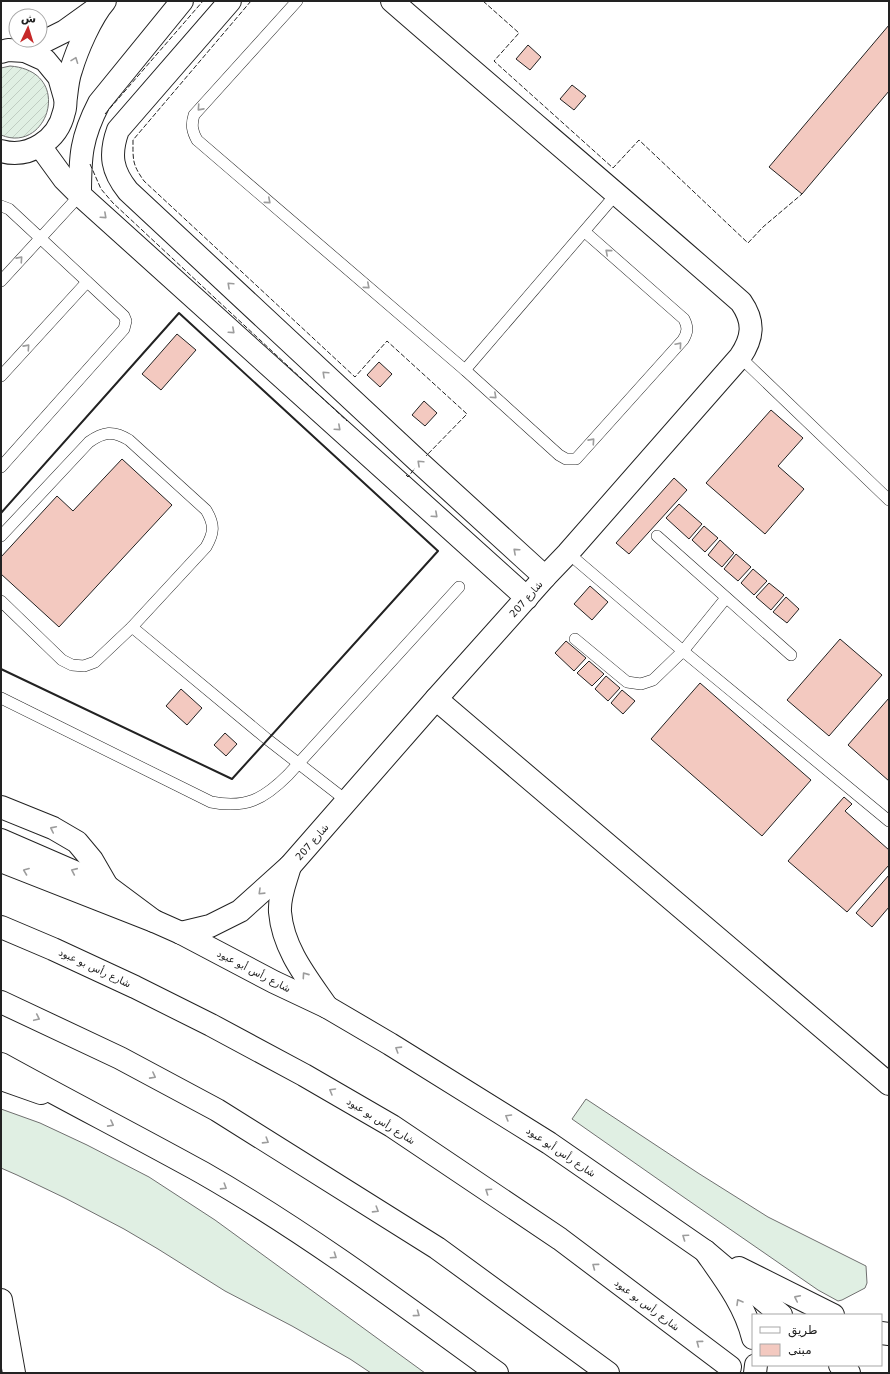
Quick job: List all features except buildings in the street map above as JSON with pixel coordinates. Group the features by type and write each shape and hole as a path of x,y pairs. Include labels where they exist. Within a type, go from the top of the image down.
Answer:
{"main road":[{"path":"80,195 81,154 91,119 99,103 182,1"},
{"path":"230,1 118,130 112,156 120,181 128,191 545,577"},
{"path":"392,1 575,160 618,193"},
{"path":"25,51 65,30 103,3"},
{"path":"3,153 24,152 46,141 60,124 65,112 65,98 71,71 79,48 103,3"},
{"path":"1,52 8,50 25,51 45,60 59,77 65,98"},
{"path":"46,141 56,141 66,150 81,154"},
{"path":"46,141 64,179 80,195 527,598"},
{"name":"شارع 207","path":"290,866 436,699 568,553 740,357 747,347 751,326 748,312 741,302 618,193"},
{"path":"436,699 889,1084"},
{"name":"شارع رأس أبو عبود","path":"1,807 53,828 77,842 92,860 107,886"},
{"name":"شارع رأس أبو عبود","path":"1,840 107,886 154,921 181,933 274,982 327,1007 390,1044 549,1142 705,1251 780,1314"},
{"path":"1,861 154,921"},
{"path":"181,933 210,926 240,911 290,866"},
{"name":"شارع رأس أبو عبود","path":"290,866 282,896 280,911 284,931 292,953 327,1007"},
{"name":"شارع رأس بو عبود","path":"1,927 129,984 211,1025 304,1074 392,1126 560,1239 730,1367"},
{"path":"1,1002 120,1058 217,1110 437,1248 608,1373"},
{"path":"1,1064 203,1174 293,1229 386,1291 497,1373"},
{"path":"1,1079 76,1105"},
{"path":"705,1251 831,1314"},
{"path":"705,1251 734,1293 745,1313 752,1335"},
{"path":"1,1300 14,1373"},
{"path":"841,1366 849,1373"}],"lane":[{"path":"297,1 194,115 192,132 196,140 465,370 559,455 566,459 576,459 687,334 687,326 684,319 585,232"},
{"path":"465,370 618,193"},
{"path":"1,281 80,195"},
{"path":"1,206 9,209 124,316 126,321 124,329 1,466"},
{"path":"1,376 87,282"},
{"path":"740,357 889,500"},
{"path":"1,536 89,442 96,437 113,433 128,440 206,510 211,519 213,528 211,538 206,547 132,627 95,662 84,666 72,665 62,660 1,601"},
{"path":"657,536 791,655"},
{"path":"568,553 683,652 889,821"},
{"path":"1,698 211,802 238,804 250,802 274,789 459,587"},
{"path":"575,639 627,682 641,684 653,680 683,652 726,598"},
{"path":"132,627 267,739 347,801"}],"green space":[{"path":"10,66 30,71 43,82 48,95 48,110 42,123 31,133 18,138 1,135 1,68"},
{"path":"586,1099 768,1217 866,1266 867,1283 865,1288 838,1301 818,1290 572,1119"},
{"path":"1,1109 40,1123 149,1177 215,1220 425,1373 371,1373 350,1359 292,1326 225,1291 124,1229 65,1198 1,1168"}],"fence":[{"path":"105,114 203,1"},
{"path":"251,1 133,140 133,157 135,166 144,181 355,377 387,341 467,414 426,456"},
{"path":"483,1 519,33 494,61 613,168 639,140 748,243 763,227 802,194"},
{"path":"90,164 101,189 113,203 347,421"},
{"path":"406,475 408,477 415,468"}],"wall":[{"path":"1,513 179,313 438,551 232,779 1,669"}]}
